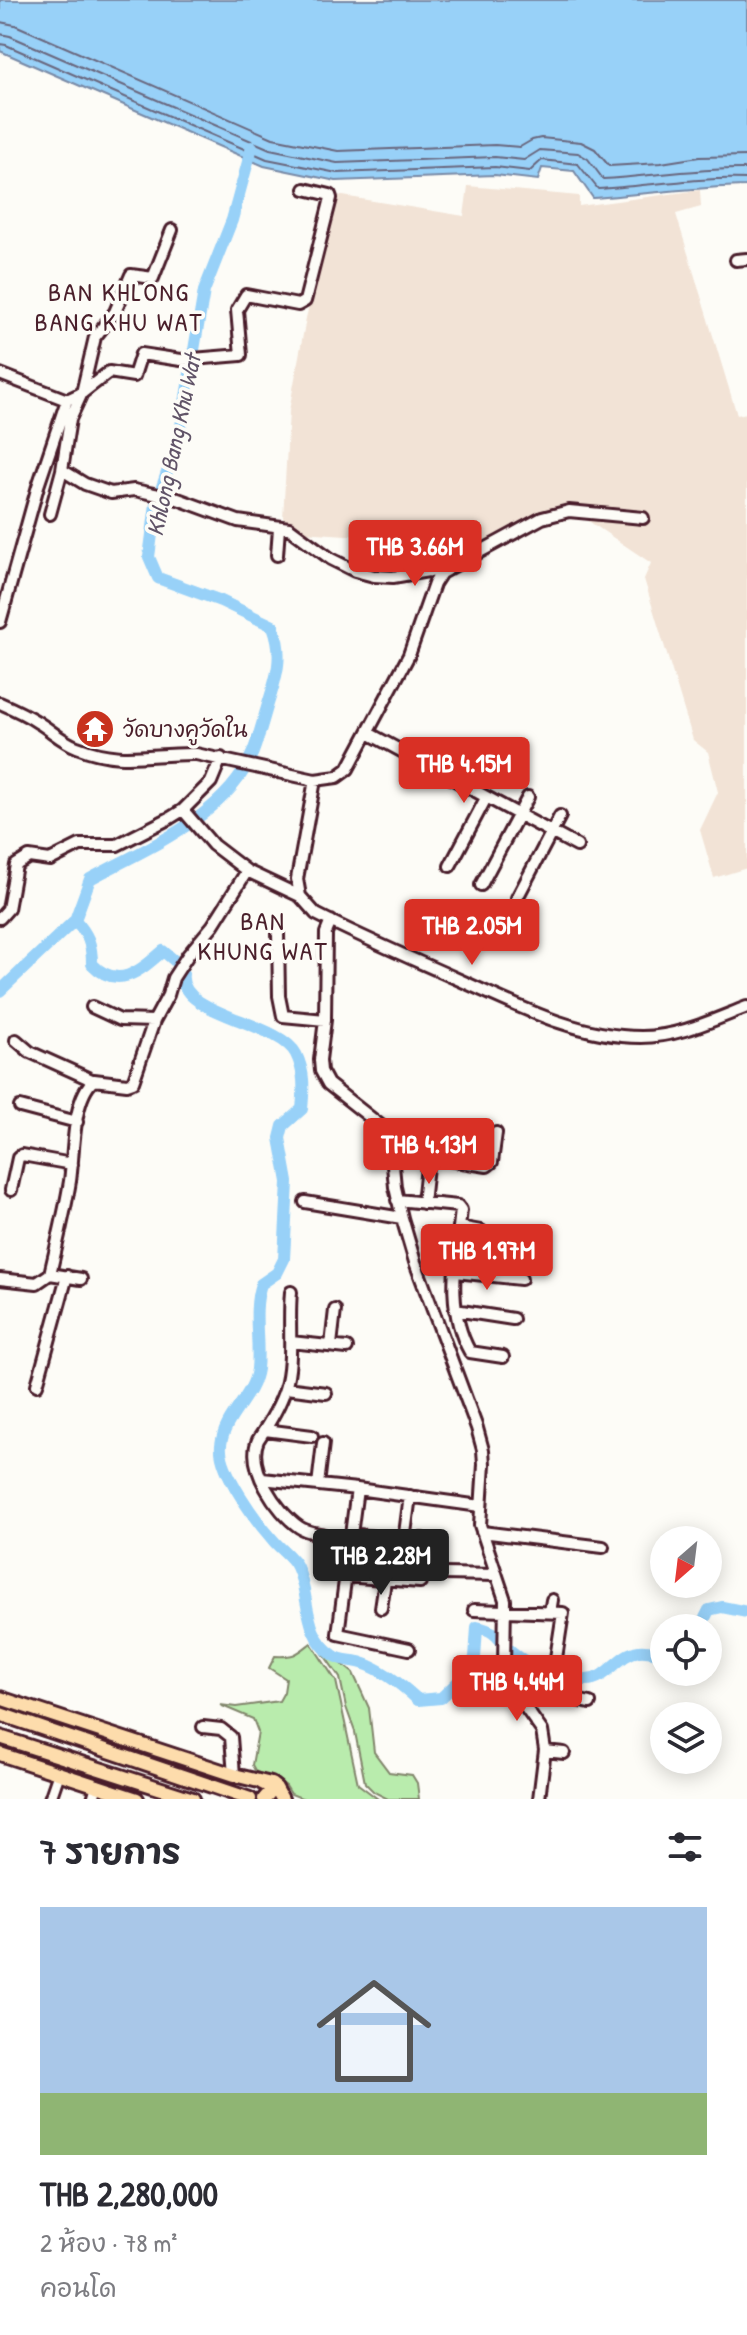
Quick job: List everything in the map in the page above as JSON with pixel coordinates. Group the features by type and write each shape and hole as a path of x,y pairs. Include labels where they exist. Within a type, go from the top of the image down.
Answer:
{"main road":[{"path":"0,1698 234,1775 271,1784 282,1799"},
{"path":"0,1714 250,1799"},
{"path":"0,1737 193,1799"},
{"path":"0,1754 97,1785 117,1796 137,1799"},
{"path":"259,1782 270,1787 271,1791 264,1799"}],"street":[{"path":"0,374 67,400 82,393 109,372 134,376 141,354 181,360 241,355 237,310 245,296 298,305 305,301 331,198 330,195 305,189"},
{"path":"50,514 62,470 70,419 82,393 98,332 110,321 131,275 153,278 172,230"},
{"path":"0,622 38,486 67,400"},
{"path":"62,470 85,484 111,493 134,490 170,497 238,521 289,528 341,565 374,576 393,577 428,571 441,573"},
{"path":"0,703 25,714 68,743 92,752 124,758 186,754 315,780 337,777 348,769 415,643 434,584 441,573 542,518 558,513 569,511 643,518"},
{"path":"277,555 279,528"},
{"path":"368,733 577,846"},
{"path":"0,918 8,909 16,865 29,857 50,860 80,845 117,845 184,812 226,760"},
{"path":"300,896 298,868 315,780"},
{"path":"481,885 528,797"},
{"path":"450,866 486,798"},
{"path":"184,812 209,840 247,871 300,896 316,914 543,1016 596,1032 640,1037 661,1036 747,1007"},
{"path":"517,898 560,816"},
{"path":"16,1040 30,1052 92,1080 133,1082 154,1021 176,975 247,871"},
{"path":"331,921 326,933 321,1071 328,1084 390,1133 397,1200 402,1218 483,1450 480,1525 505,1600 504,1666 513,1690 542,1731 545,1751 539,1799"},
{"path":"278,933 279,996 283,1016 325,1020"},
{"path":"92,1007 120,1020 154,1021"},
{"path":"50,1274 81,1102 92,1080"},
{"path":"20,1107 77,1122"},
{"path":"393,1151 490,1165 496,1133"},
{"path":"11,1190 18,1158 22,1155 72,1164"},
{"path":"423,1203 428,1157"},
{"path":"397,1200 458,1206 461,1210 452,1295 461,1336 470,1352 503,1357"},
{"path":"305,1202 402,1218"},
{"path":"459,1227 481,1231"},
{"path":"456,1272 521,1279"},
{"path":"0,1279 37,1283 50,1274 81,1279"},
{"path":"37,1385 67,1276"},
{"path":"291,1292 288,1321 291,1342 286,1388 254,1448 254,1457 273,1499 297,1526 324,1535"},
{"path":"331,1345 335,1310"},
{"path":"455,1310 513,1319"},
{"path":"446,1342 461,1336"},
{"path":"291,1342 347,1348"},
{"path":"286,1388 326,1393"},
{"path":"265,1430 312,1436"},
{"path":"318,1485 323,1443"},
{"path":"262,1479 480,1506"},
{"path":"357,1489 338,1634 409,1649"},
{"path":"404,1541 410,1496"},
{"path":"482,1532 603,1547"},
{"path":"351,1534 404,1541 422,1539"},
{"path":"443,1574 496,1575"},
{"path":"345,1576 420,1582"},
{"path":"381,1608 385,1581"},
{"path":"550,1612 552,1600"},
{"path":"474,1610 560,1612 564,1615 554,1671"},
{"path":"513,1690 590,1703"},
{"path":"203,1727 221,1729 231,1737 234,1775"},
{"path":"545,1751 564,1753"},
{"path":"50,1799 59,1773"},
{"path":"93,1799 97,1785"}],"shaded area":[{"path":"468,186 579,196 579,206 700,190 701,207 676,214 737,415 747,413 747,868 714,878 700,830 718,792 708,752 693,740 644,579 651,563 587,520 589,506 567,505 532,517 452,562 404,559 404,539 302,532 283,518 289,411 306,318 337,195 464,216"}],"green space":[{"path":"315,1642 353,1673 369,1708 374,1752 389,1772 412,1775 417,1783 419,1799 388,1799 365,1783 340,1678"},
{"path":"311,1643 336,1681 358,1784 378,1799 304,1799 291,1794 286,1786 256,1772 252,1765 258,1732 253,1719 220,1705 236,1707 279,1701 286,1679 269,1668 275,1656 295,1654"}],"water":[{"path":"0,0 747,0 747,186 593,198 574,171 542,168 538,180 495,175 336,181 264,166 0,51"}],"waterway":[{"name":"Khlong Bang Khu Wat","path":"0,991 75,920 90,879 183,828 225,794 241,775 253,752 271,694 279,656 273,626 221,601 158,578 149,557 156,504 179,438 204,291 232,220 252,147"},
{"path":"75,920 88,940 92,964 102,972 111,976 129,975 163,951 175,961 183,974 185,988 196,999 212,1009 270,1033 286,1043 299,1061 303,1081 302,1109 283,1126 280,1138 288,1182 284,1259 277,1273 261,1284 257,1305 257,1369 250,1389 227,1425 221,1445 226,1468 240,1495 266,1532 297,1567 312,1626 323,1646 339,1658 377,1669 418,1700 441,1698 462,1678 475,1658 477,1627 494,1633 511,1651 537,1668 576,1679 594,1679 631,1653 650,1652"},
{"path":"707,1614 709,1610 722,1607 747,1612"}],"place":[{"name":"วัดบางคูวัดใน","path":"95,729"}],"district":[{"name":"BAN KHLONG BANG KHU WAT","path":"119,306"},
{"name":"BAN KHUNG WAT","path":"263,935"}]}
